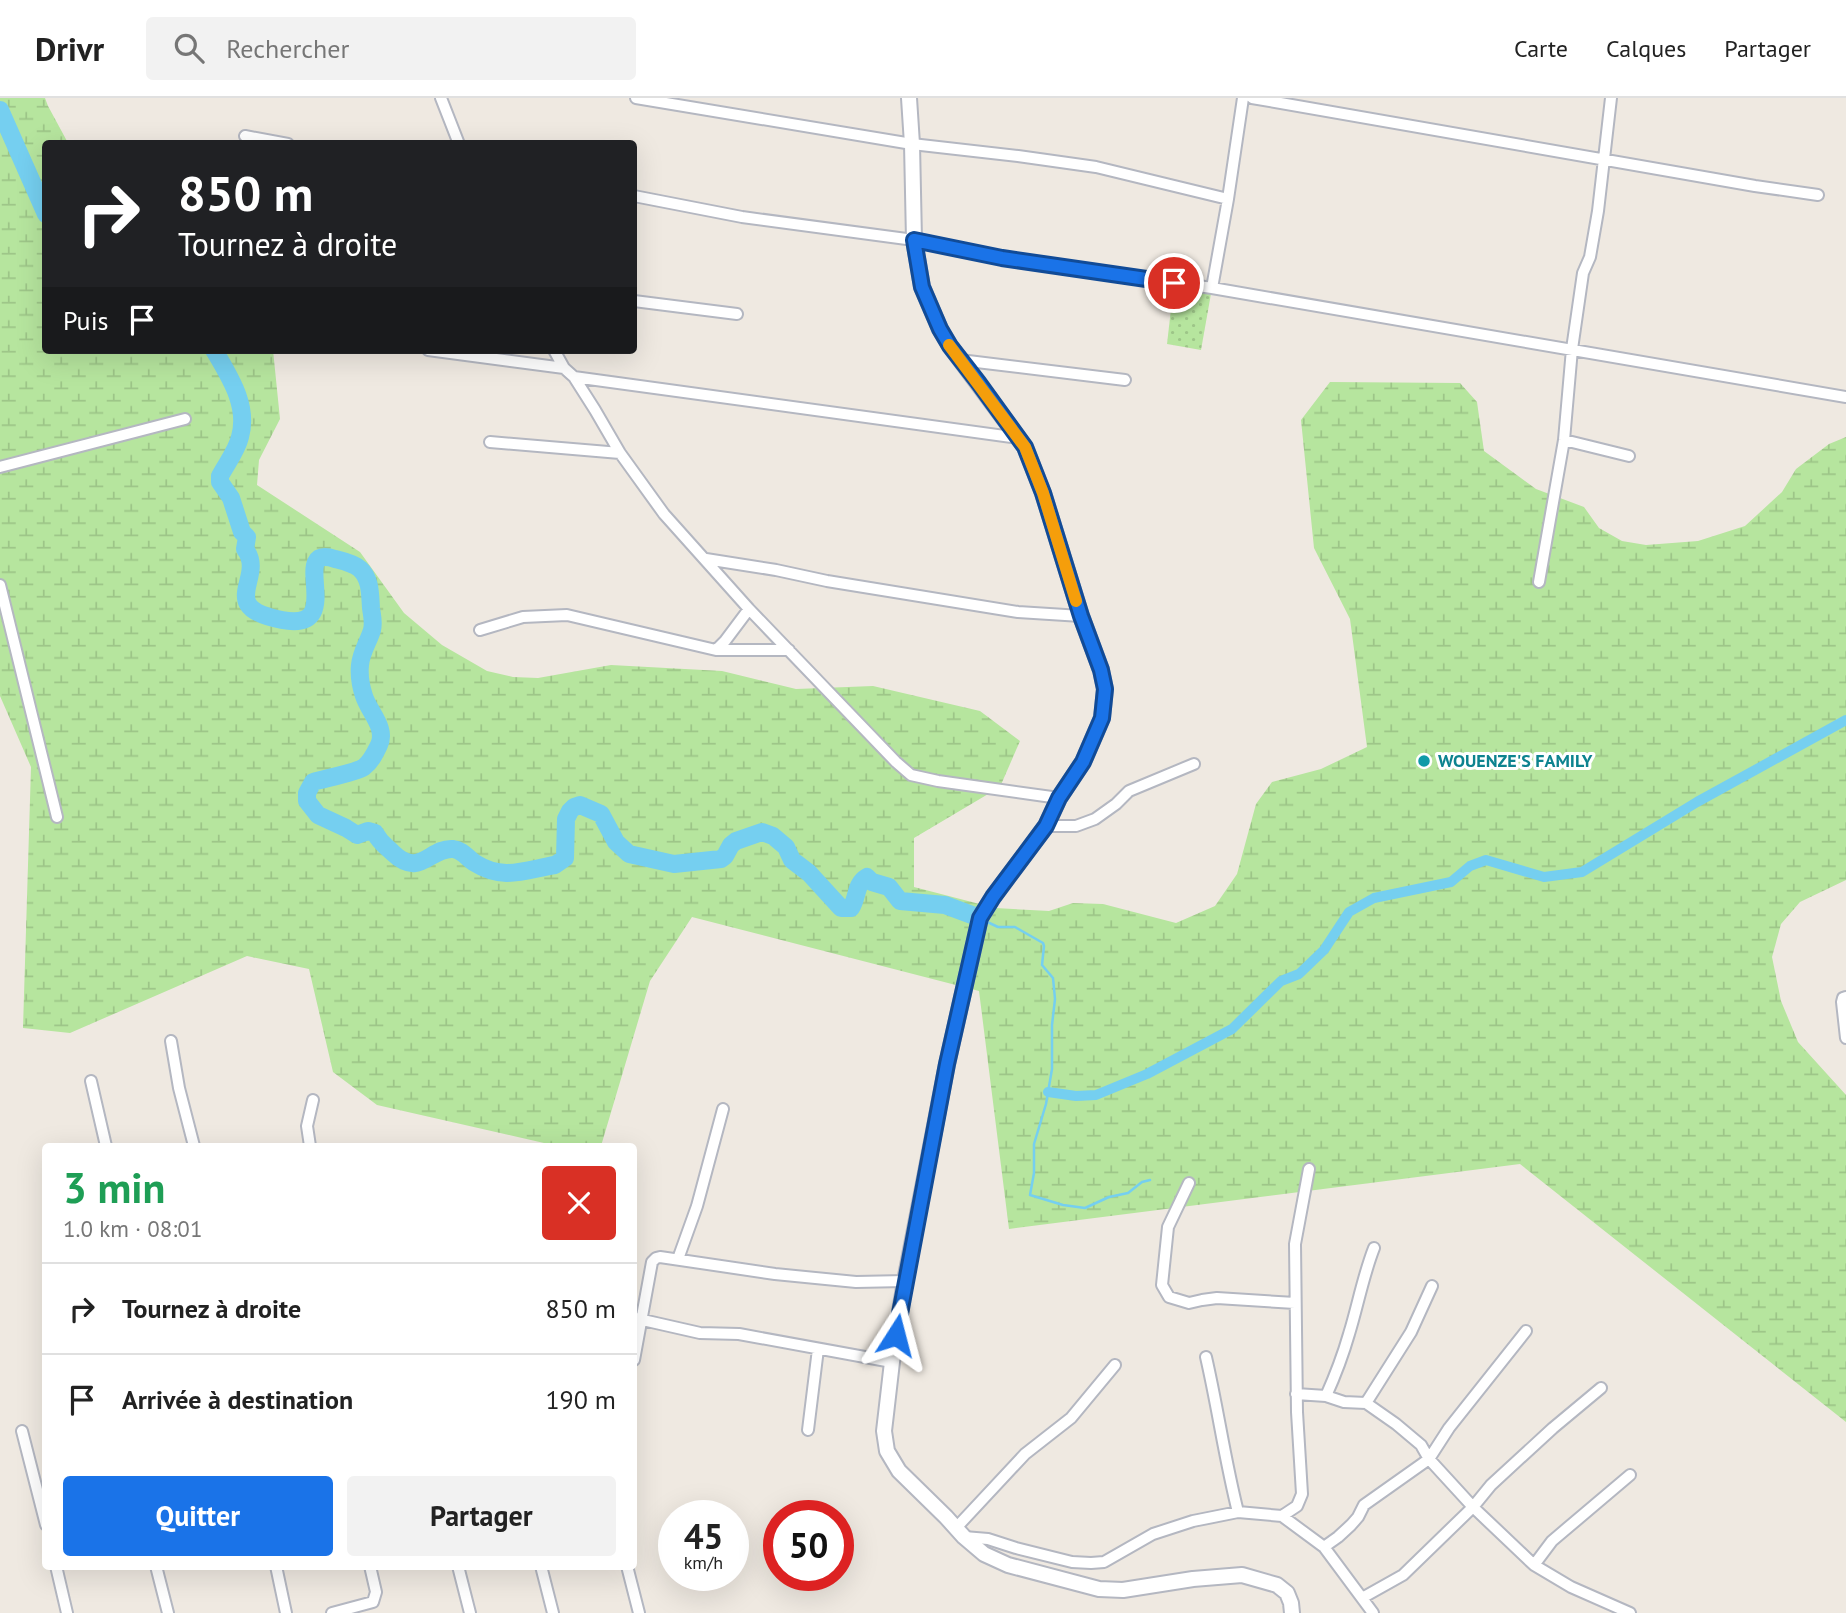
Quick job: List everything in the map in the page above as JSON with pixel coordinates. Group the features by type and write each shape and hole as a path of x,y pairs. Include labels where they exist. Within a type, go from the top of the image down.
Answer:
{"main road":[{"path":"909,98 914,240 922,287 940,329 1025,447 1043,493 1105,689 1102,718 1083,762 1059,798 1046,826 980,918 947,1064 905,1281 884,1431 887,1451 899,1471 960,1533 984,1555 1008,1566 1099,1589 1123,1590 1193,1579 1242,1575 1277,1585 1287,1593 1292,1613"}],"street":[{"path":"441,98 457,140"},
{"path":"636,98 912,144 1096,167 1228,199"},
{"path":"1212,288 1243,98"},
{"path":"1252,98 1818,195"},
{"path":"1539,582 1564,440 1572,349 1583,273 1590,257 1595,233 1611,98"},
{"path":"245,136 266,140"},
{"path":"637,197 742,217 914,240 1002,258 1212,288 1846,397"},
{"path":"637,301 737,314"},
{"path":"458,354 564,368"},
{"path":"556,354 620,453 664,514 749,609 896,762 911,775 1059,798"},
{"path":"960,360 1125,380"},
{"path":"573,377 1019,438"},
{"path":"0,467 185,419"},
{"path":"1564,440 1629,456"},
{"path":"490,442 620,453"},
{"path":"706,559 1018,612 1081,616"},
{"path":"0,584 57,817"},
{"path":"716,650 749,609"},
{"path":"480,631 523,617 566,615 716,650 789,650"},
{"path":"1046,826 1076,826 1094,819 1129,791 1194,764"},
{"path":"1846,997 1842,1002 1846,1038"},
{"path":"171,1041 179,1088 193,1143"},
{"path":"91,1081 105,1143"},
{"path":"310,1143 307,1126 313,1100"},
{"path":"678,1259 697,1206 723,1108"},
{"path":"1282,1516 1297,1506 1302,1494 1296,1394 1295,1244 1309,1169"},
{"path":"1189,1184 1168,1227 1162,1285 1170,1297 1189,1303 1217,1298 1295,1303"},
{"path":"1325,1396 1350,1332 1374,1248"},
{"path":"892,1363 739,1334 700,1333 637,1319 652,1262 660,1257 751,1272 856,1282 905,1281"},
{"path":"1366,1403 1411,1332 1432,1286"},
{"path":"1324,1547 1351,1525 1364,1505 1429,1459 1449,1428 1526,1331"},
{"path":"808,1430 818,1349"},
{"path":"1206,1357 1238,1512"},
{"path":"1115,1365 1071,1418 1025,1454 960,1533 1072,1562 1104,1562 1153,1534 1193,1521 1238,1512 1282,1516 1324,1547 1373,1613"},
{"path":"1362,1598 1403,1576 1500,1478 1601,1388"},
{"path":"1296,1394 1366,1403 1421,1445 1429,1459 1474,1507 1534,1565 1571,1587 1630,1613"},
{"path":"22,1431 42,1509"},
{"path":"1534,1565 1552,1541 1630,1475"},
{"path":"56,1570 67,1613"},
{"path":"157,1570 168,1613"},
{"path":"277,1570 286,1613"},
{"path":"332,1613 373,1602 376,1592 371,1570"},
{"path":"459,1570 470,1613"},
{"path":"542,1570 553,1613"},
{"path":"628,1570 639,1613"}],"green space":[{"path":"0,98 45,98 66,140 42,140 42,354 273,354 280,419 259,460 257,485 360,552 404,613 442,645 487,671 513,677 538,678 611,665 722,671 796,689 873,686 980,711 1020,741 1000,787 914,838 914,887 995,908 1049,911 1073,903 1103,904 1176,923 1215,906 1237,874 1256,804 1272,782 1321,769 1367,747 1350,619 1314,548 1301,420 1330,382 1460,383 1477,402 1484,451 1536,489 1584,507 1599,528 1622,541 1646,545 1698,541 1745,526 1782,492 1796,469 1829,444 1846,437 1846,880 1800,902 1781,924 1772,957 1781,1001 1798,1042 1846,1095 1846,1422 1520,1164 1009,1229 979,991 692,917 650,981 602,1143 544,1143 377,1105 333,1072 309,969 247,956 70,1033 23,1028 31,767 0,696"},
{"path":"1174,283 1212,288 1201,350 1167,344"}],"waterway":[{"path":"0,110 42,205"},
{"path":"216,354 236,391 242,414 239,442 220,476 220,482 231,498 242,532 247,537 245,549 250,560 250,570 246,599 251,607 262,614 282,620 302,620 312,614 315,602 315,564 321,558 335,559 357,567 364,573 369,587 373,627 363,651 360,677 364,696 379,726 381,739 373,757 364,767 313,782 307,793 307,801 318,815 357,835 368,831 375,833 393,853 411,863 418,863 438,852 453,849 485,868 505,873 555,865 565,858 566,819 570,811 580,805 601,814 616,842 629,854 674,864 721,859 736,841 762,832 773,836 786,847 792,860 809,873 841,908 851,908 860,883 867,877 872,882 889,887 900,901 945,905 980,918"},
{"path":"1048,1092 1076,1096 1096,1095 1147,1074 1232,1029 1281,981 1299,974 1324,950 1349,912 1374,898 1451,882 1470,866 1486,860 1544,877 1582,872 1697,802 1846,720"},
{"path":"983,920 998,927 1015,927 1043,943 1042,965 1053,978 1055,999 1052,1069 1046,1104 1034,1144 1034,1173 1030,1195 1063,1205 1085,1208 1109,1197 1128,1193 1142,1182 1150,1180"}],"slow traffic":[{"path":"949,345 1025,447 1043,493 1076,601"}],"place":[{"name":"WOUENZE'S FAMILY","path":"1424,761"}],"route":[{"path":"896,1335 947,1064 980,918 1046,826 1059,798 1083,762 1102,718 1105,689 1043,493 1025,447 940,329 922,287 914,240 1002,258 1174,283"}]}
